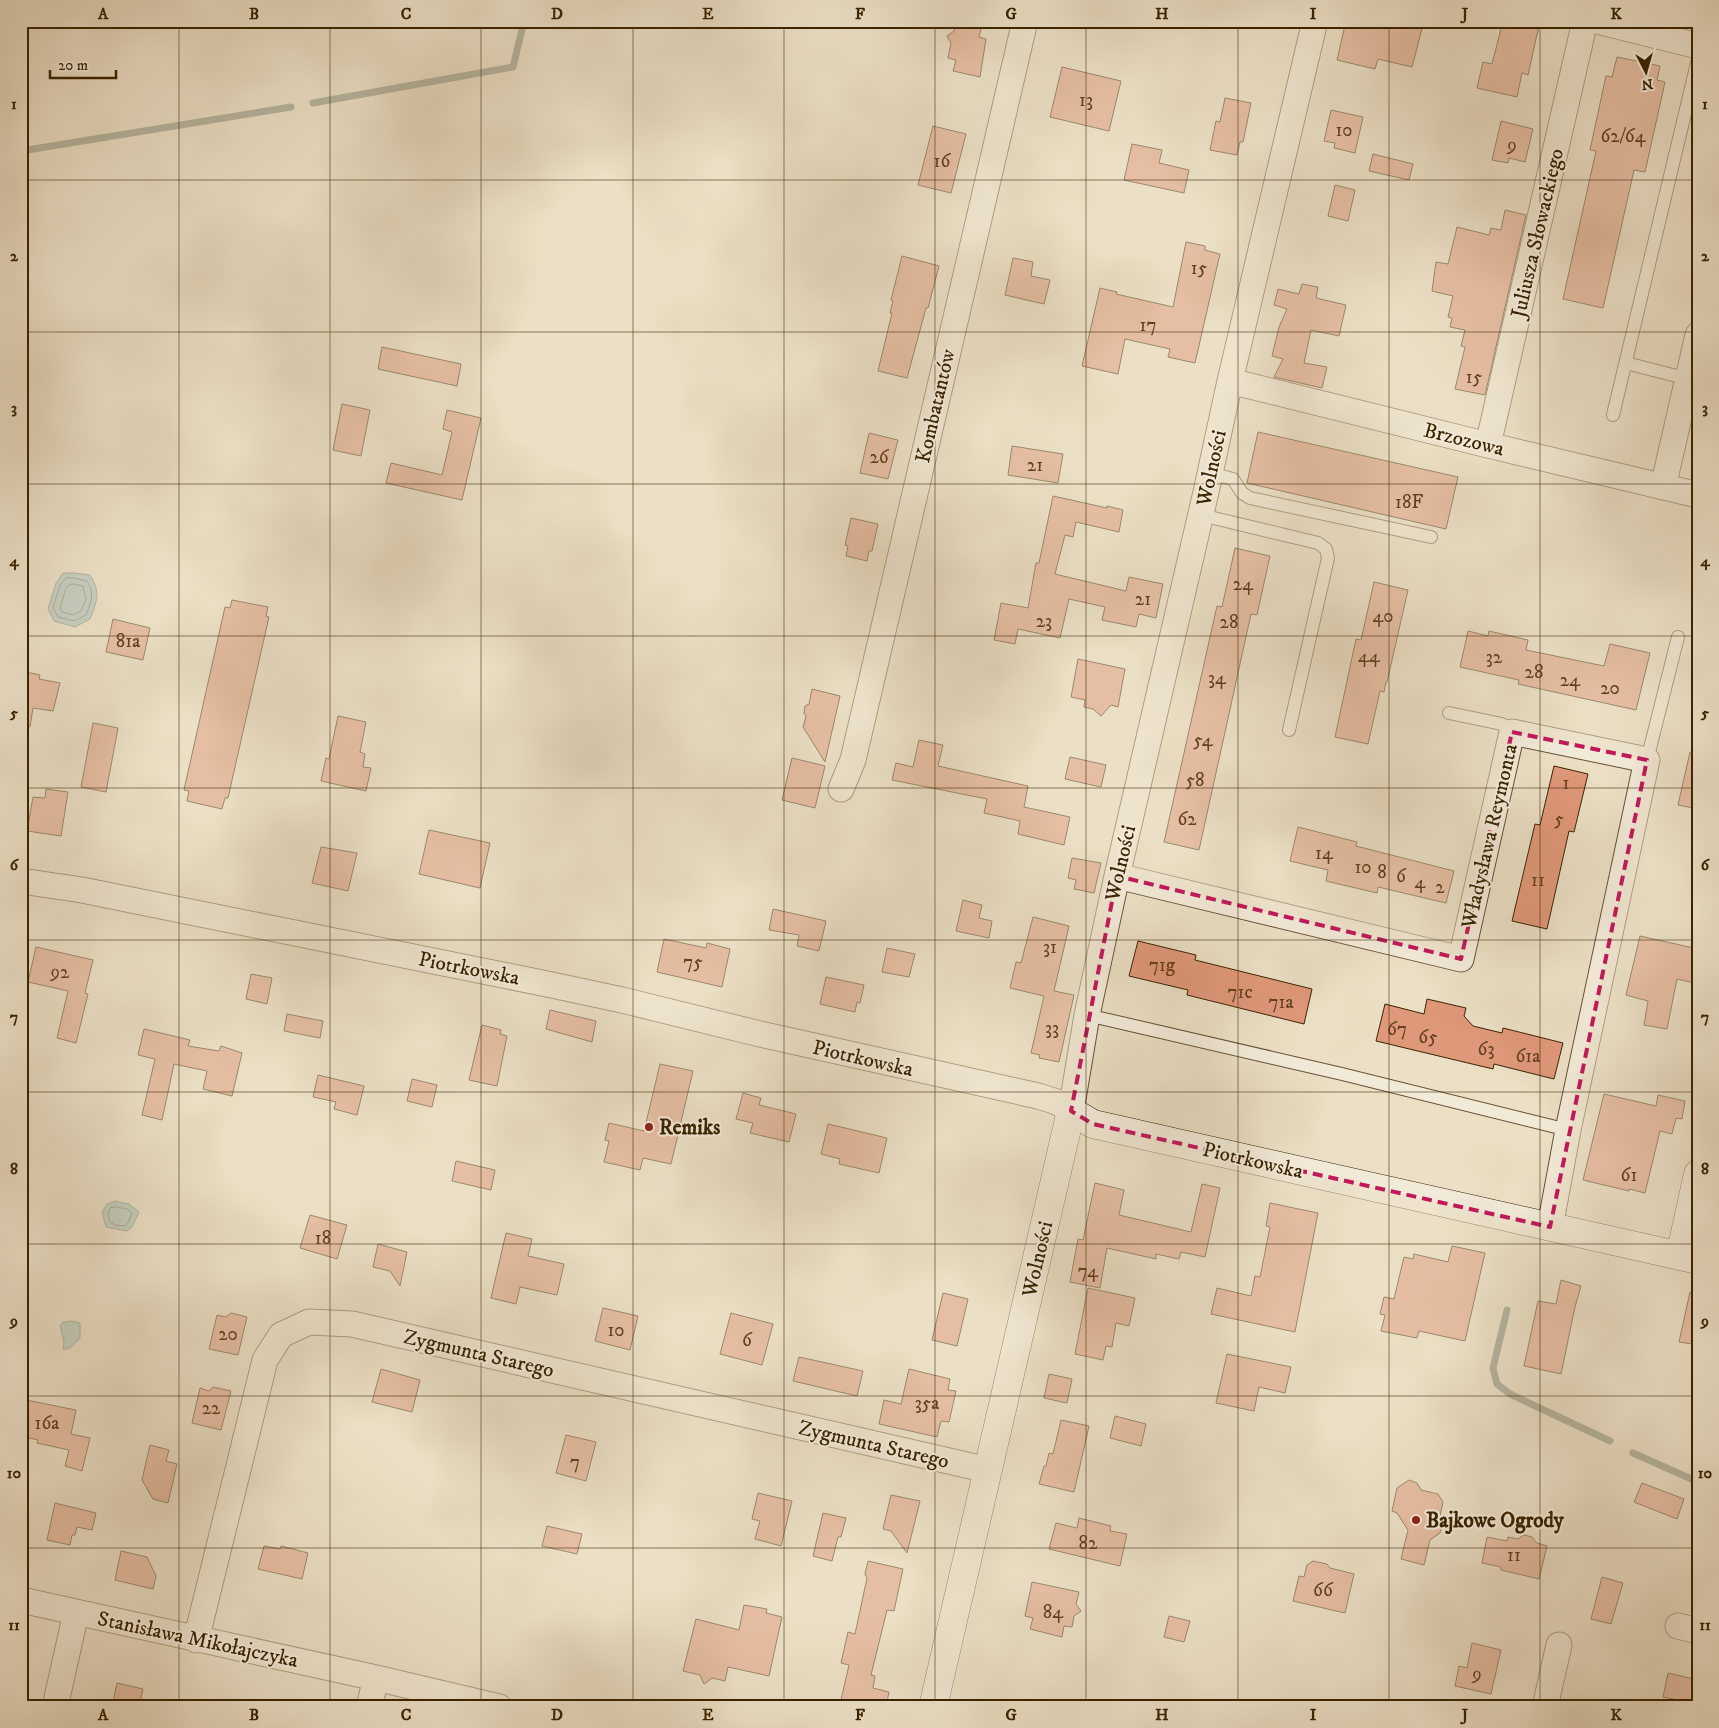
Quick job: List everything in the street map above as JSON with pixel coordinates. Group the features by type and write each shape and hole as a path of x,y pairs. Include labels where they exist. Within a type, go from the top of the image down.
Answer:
{"street":[{"name":"Kombatantów","path":"841,789 853,760 1025,21"},
{"name":"Wolności","path":"933,1707 1071,1111 1087,1015 1117,876 1201,515 1230,381 1316,21"},
{"name":"Juliusza Słowackiego","path":"1488,445 1585,21"},
{"path":"1597,21 1698,46"},
{"path":"1663,487 1698,335"},
{"name":"Brzozowa","path":"1230,381 1488,445 1698,494"},
{"name":"Władysława Reymonta","path":"1117,876 1461,959 1512,732 1647,760"},
{"path":"1550,1227 1568,1130 1647,760"},
{"name":"Piotrkowska","path":"21,881 82,890 561,986 760,1034 1038,1096 1057,1102 1093,1124 1689,1258"},
{"path":"1689,1258 1698,1174"},
{"name":"Zygmunta Starego","path":"196,1640 265,1360 281,1334 309,1322 352,1324 988,1470"},
{"name":"Stanisława Mikołajczyka","path":"21,1600 499,1707"},
{"path":"54,1707 76,1613"},
{"path":"1544,1707 1559,1645"},
{"path":"369,1707 376,1678"}],"lane":[{"path":"1613,415 1698,60"},
{"path":"1626,363 1688,379"},
{"path":"1210,473 1234,479 1242,493 1250,498 1431,537"},
{"path":"1201,515 1318,543 1326,549 1328,558 1289,730"},
{"path":"1647,760 1678,637"},
{"path":"1449,713 1502,724 1512,732"},
{"path":"1087,1015 1342,1074 1568,1130"}],"highlighted area":[{"path":"1512,732 1647,760 1550,1227 1093,1124 1071,1111 1117,876 1461,959"}],"water":[{"path":"63,573 90,575 96,587 97,597 90,619 75,627 54,621 48,609 56,583"},
{"path":"115,1201 129,1204 139,1212 132,1227 127,1231 106,1227 102,1212 107,1204"},
{"path":"72,1321 80,1323 80,1338 70,1348 63,1349 64,1341 60,1326 63,1322"}],"building":[{"path":"956,21 983,21 979,37 986,39 980,77 953,71 956,60 948,58 951,43 947,36 954,31"},
{"path":"1346,21 1424,21 1412,67 1378,59 1375,69 1337,60"},
{"path":"1503,21 1540,21 1528,75 1522,73 1517,97 1477,88 1483,62 1492,64"},
{"path":"1617,57 1660,66 1657,80 1665,82 1645,172 1634,170 1603,308 1563,299 1596,151 1590,150 1606,76 1612,77"},
{"path":"1062,67 1121,81 1109,131 1050,117"},
{"path":"1225,98 1251,103 1243,142 1240,142 1237,155 1210,150 1216,121 1220,122"},
{"path":"1331,110 1363,117 1355,153 1334,148 1335,143 1324,141"},
{"path":"1501,121 1533,129 1525,162 1509,158 1508,163 1492,160"},
{"path":"933,126 966,134 951,193 918,185"},
{"path":"1132,144 1162,150 1159,163 1189,170 1184,193 1124,180"},
{"path":"1373,154 1413,164 1409,180 1369,171"},
{"path":"1335,185 1355,190 1348,221 1328,216"},
{"path":"1505,210 1526,215 1485,395 1455,389 1465,347 1461,346 1465,330 1450,327 1452,318 1448,317 1453,296 1432,291 1436,262 1448,264 1457,227 1489,235 1491,228 1501,230"},
{"path":"1186,242 1205,246 1205,250 1220,254 1195,363 1168,357 1170,349 1125,339 1118,374 1082,366 1100,288 1117,292 1116,294 1173,307"},
{"path":"902,256 939,266 907,378 878,371 892,313 890,313 893,301 891,300"},
{"path":"1013,258 1033,262 1031,276 1050,280 1044,304 1005,295"},
{"path":"1302,284 1318,287 1316,298 1346,305 1339,336 1311,330 1304,363 1327,367 1322,388 1274,377 1283,359 1272,356 1279,327 1287,309 1274,305 1278,289 1299,294"},
{"path":"382,347 461,364 457,386 378,369"},
{"path":"342,404 370,410 361,456 333,450"},
{"path":"447,410 481,418 462,500 386,483 391,463 442,475 452,432 443,429"},
{"path":"1258,432 1458,477 1446,529 1247,483"},
{"path":"869,433 898,440 888,479 860,473"},
{"path":"1012,446 1063,454 1058,483 1008,475"},
{"path":"1053,496 1123,510 1119,532 1076,522 1073,537 1065,535 1055,574 1126,591 1129,577 1163,584 1156,618 1139,614 1136,627 1102,620 1105,607 1069,599 1060,638 1018,629 1015,644 994,640 1001,603 1028,608 1036,563 1039,563"},
{"path":"851,518 878,524 872,551 869,551 867,561 846,556 848,546 845,545"},
{"path":"1235,548 1270,556 1257,615 1251,614 1199,850 1164,842 1217,606 1222,607"},
{"path":"1374,582 1408,590 1387,682 1384,692 1380,691 1368,744 1335,737 1356,639 1361,640"},
{"path":"232,600 268,607 266,616 269,617 228,798 225,798 222,809 187,801 189,791 184,790 225,607 230,608"},
{"path":"113,619 150,628 143,660 106,652"},
{"path":"1468,631 1488,636 1489,631 1528,640 1526,650 1604,666 1610,644 1650,653 1636,710 1518,684 1519,680 1460,667"},
{"path":"1078,659 1125,669 1118,707 1111,705 1101,716 1093,709 1084,707 1085,700 1071,697"},
{"path":"21,671 40,675 39,679 60,683 53,711 33,708 30,727 21,726"},
{"path":"812,689 840,696 825,762 803,727 806,716 804,713 805,706 809,704"},
{"path":"338,716 366,722 360,752 365,754 363,767 371,768 366,791 321,781 326,758 329,759"},
{"path":"93,723 118,728 106,792 81,787"},
{"path":"919,740 943,745 938,766 1028,786 1024,807 1070,817 1064,845 1018,834 1020,821 984,813 987,799 892,780 896,763 913,767"},
{"path":"1690,752 1698,753 1698,809 1678,805"},
{"path":"1070,757 1106,765 1101,787 1065,779"},
{"path":"792,758 825,766 815,808 782,800"},
{"path":"1554,766 1588,774 1574,832 1569,831 1547,929 1512,921 1535,824 1540,825"},
{"path":"46,789 68,792 61,836 27,831 33,797 45,798"},
{"path":"1298,827 1357,842 1356,846 1454,871 1446,903 1378,887 1377,893 1326,881 1328,870 1290,861"},
{"path":"429,830 490,843 480,888 419,874"},
{"path":"321,847 357,853 348,891 312,883"},
{"path":"1072,858 1101,863 1094,893 1074,889 1076,880 1068,878"},
{"path":"963,900 982,905 979,918 992,921 989,938 956,931"},
{"path":"773,909 826,921 819,951 797,946 799,935 769,930"},
{"path":"1033,917 1069,926 1054,991 1074,995 1059,1062 1039,1058 1040,1055 1031,1053 1044,996 1010,988 1016,962 1021,963"},
{"path":"1640,936 1698,949 1698,984 1677,979 1667,1029 1644,1025 1648,1001 1626,995"},
{"path":"664,939 706,948 707,943 730,949 722,987 657,972"},
{"path":"1138,941 1196,955 1195,960 1312,989 1304,1024 1187,995 1188,990 1129,976"},
{"path":"36,947 93,960 85,993 88,994 76,1043 57,1038 68,991 28,982"},
{"path":"887,948 915,954 909,977 882,972"},
{"path":"251,974 272,978 267,1004 246,999"},
{"path":"826,977 864,985 860,1003 857,1002 855,1012 820,1004"},
{"path":"1427,999 1466,1008 1464,1016 1473,1026 1502,1033 1503,1028 1563,1043 1554,1079 1494,1064 1493,1069 1376,1041 1385,1004 1424,1014"},
{"path":"550,1010 596,1021 592,1042 546,1029"},
{"path":"287,1014 323,1021 320,1038 284,1031"},
{"path":"482,1025 501,1030 500,1034 507,1036 497,1086 469,1080"},
{"path":"144,1029 190,1040 188,1046 219,1051 221,1046 242,1053 232,1096 203,1089 207,1071 174,1064 162,1120 142,1115 155,1059 138,1055"},
{"path":"660,1064 693,1071 671,1164 643,1158 640,1170 604,1162 609,1141 605,1140 609,1123 644,1131"},
{"path":"318,1075 364,1086 357,1115 334,1109 336,1102 313,1097"},
{"path":"412,1079 437,1085 432,1107 407,1101"},
{"path":"743,1093 761,1098 759,1105 796,1114 789,1142 750,1133 753,1123 736,1119"},
{"path":"1604,1094 1656,1106 1658,1095 1685,1101 1682,1119 1676,1118 1672,1134 1660,1131 1645,1193 1583,1180"},
{"path":"828,1124 887,1138 879,1173 839,1164 840,1159 821,1154"},
{"path":"456,1161 495,1170 491,1190 452,1181"},
{"path":"1095,1183 1124,1190 1119,1215 1191,1232 1202,1184 1220,1188 1205,1257 1181,1252 1179,1259 1156,1254 1156,1259 1107,1248 1100,1288 1070,1282 1078,1239 1083,1240"},
{"path":"1270,1203 1318,1213 1295,1332 1211,1314 1217,1288 1251,1296 1255,1276 1260,1277 1270,1227 1266,1226"},
{"path":"310,1215 347,1225 337,1259 300,1248"},
{"path":"506,1233 532,1239 528,1256 564,1264 557,1295 520,1287 516,1304 491,1298"},
{"path":"378,1244 407,1252 400,1286 390,1271 373,1267"},
{"path":"1452,1246 1485,1253 1465,1341 1419,1331 1417,1338 1381,1331 1385,1315 1380,1314 1384,1297 1394,1299 1404,1257 1413,1259 1414,1254 1448,1262"},
{"path":"1561,1280 1581,1286 1561,1374 1524,1366 1538,1301 1556,1304"},
{"path":"1088,1288 1135,1298 1129,1326 1116,1323 1112,1347 1106,1346 1103,1360 1075,1354"},
{"path":"1690,1292 1698,1293 1698,1345 1679,1342"},
{"path":"943,1293 968,1299 957,1346 932,1340"},
{"path":"603,1308 638,1316 630,1350 595,1341"},
{"path":"231,1313 247,1317 238,1355 209,1349 217,1315 226,1317"},
{"path":"731,1313 773,1324 762,1365 720,1354"},
{"path":"1227,1354 1291,1367 1285,1393 1259,1387 1254,1411 1216,1403"},
{"path":"799,1357 863,1371 857,1396 793,1381"},
{"path":"381,1369 420,1380 412,1412 372,1402"},
{"path":"909,1369 950,1379 948,1390 956,1391 949,1422 941,1421 937,1437 879,1424 884,1400 901,1404"},
{"path":"1049,1374 1072,1379 1067,1403 1044,1398"},
{"path":"213,1387 231,1391 221,1430 192,1423 200,1388 209,1391"},
{"path":"21,1399 76,1410 71,1434 90,1438 82,1471 65,1466 69,1450 37,1443 38,1440 21,1436"},
{"path":"1115,1416 1146,1424 1141,1446 1110,1438"},
{"path":"1061,1420 1089,1426 1074,1492 1039,1484 1049,1453 1053,1454"},
{"path":"566,1435 596,1442 586,1481 556,1473"},
{"path":"150,1445 169,1450 166,1461 177,1464 168,1503 153,1499 142,1480"},
{"path":"1409,1480 1417,1483 1421,1490 1438,1494 1443,1502 1439,1520 1442,1525 1440,1533 1430,1540 1424,1565 1401,1559 1408,1530 1397,1513 1392,1511 1397,1488"},
{"path":"1642,1483 1684,1499 1677,1519 1634,1502"},
{"path":"758,1493 792,1501 781,1546 755,1539 760,1521 752,1519"},
{"path":"891,1495 920,1501 907,1553 891,1531 883,1529"},
{"path":"55,1503 96,1513 92,1530 77,1527 75,1535 72,1535 70,1545 47,1540"},
{"path":"823,1513 846,1518 841,1537 838,1537 832,1561 813,1556"},
{"path":"1079,1518 1111,1526 1110,1531 1127,1534 1120,1566 1049,1549 1056,1523 1077,1528"},
{"path":"547,1526 582,1534 577,1554 542,1546"},
{"path":"1524,1535 1532,1537 1537,1543 1547,1546 1539,1579 1501,1570 1501,1567 1482,1563 1487,1537 1507,1541 1508,1537 1518,1539"},
{"path":"264,1546 280,1549 281,1546 308,1553 302,1579 258,1569"},
{"path":"121,1551 147,1557 156,1576 153,1589 115,1580"},
{"path":"868,1561 903,1569 894,1611 887,1610 871,1675 875,1676 873,1688 889,1692 886,1707 852,1707 840,1704 849,1665 841,1663 848,1632 855,1634 867,1578 865,1574"},
{"path":"1313,1561 1327,1564 1330,1568 1354,1574 1345,1613 1293,1601 1299,1576 1304,1577 1307,1565"},
{"path":"1602,1577 1623,1583 1611,1624 1591,1619"},
{"path":"1032,1582 1079,1592 1076,1604 1081,1611 1074,1616 1072,1627 1064,1626 1062,1637 1030,1629 1033,1618 1025,1616"},
{"path":"744,1605 767,1609 766,1613 782,1617 769,1676 728,1667 725,1681 712,1678 704,1684 700,1675 683,1671 696,1619 739,1630"},
{"path":"1169,1616 1190,1621 1184,1642 1164,1637"},
{"path":"1472,1643 1501,1650 1491,1694 1455,1686 1459,1666 1467,1668"},
{"path":"1668,1673 1698,1680 1698,1704 1663,1697"},
{"path":"117,1683 143,1689 139,1707 112,1707"}],"waterway":[{"path":"313,103 513,67 524,21"},
{"path":"21,151 291,107"},
{"path":"1507,1310 1493,1368 1497,1384 1510,1394 1610,1441"},
{"path":"1633,1453 1698,1482"}],"place":[{"name":"Remiks","path":"649,1127"},
{"name":"Bajkowe Ogrody","path":"1416,1520"}]}
